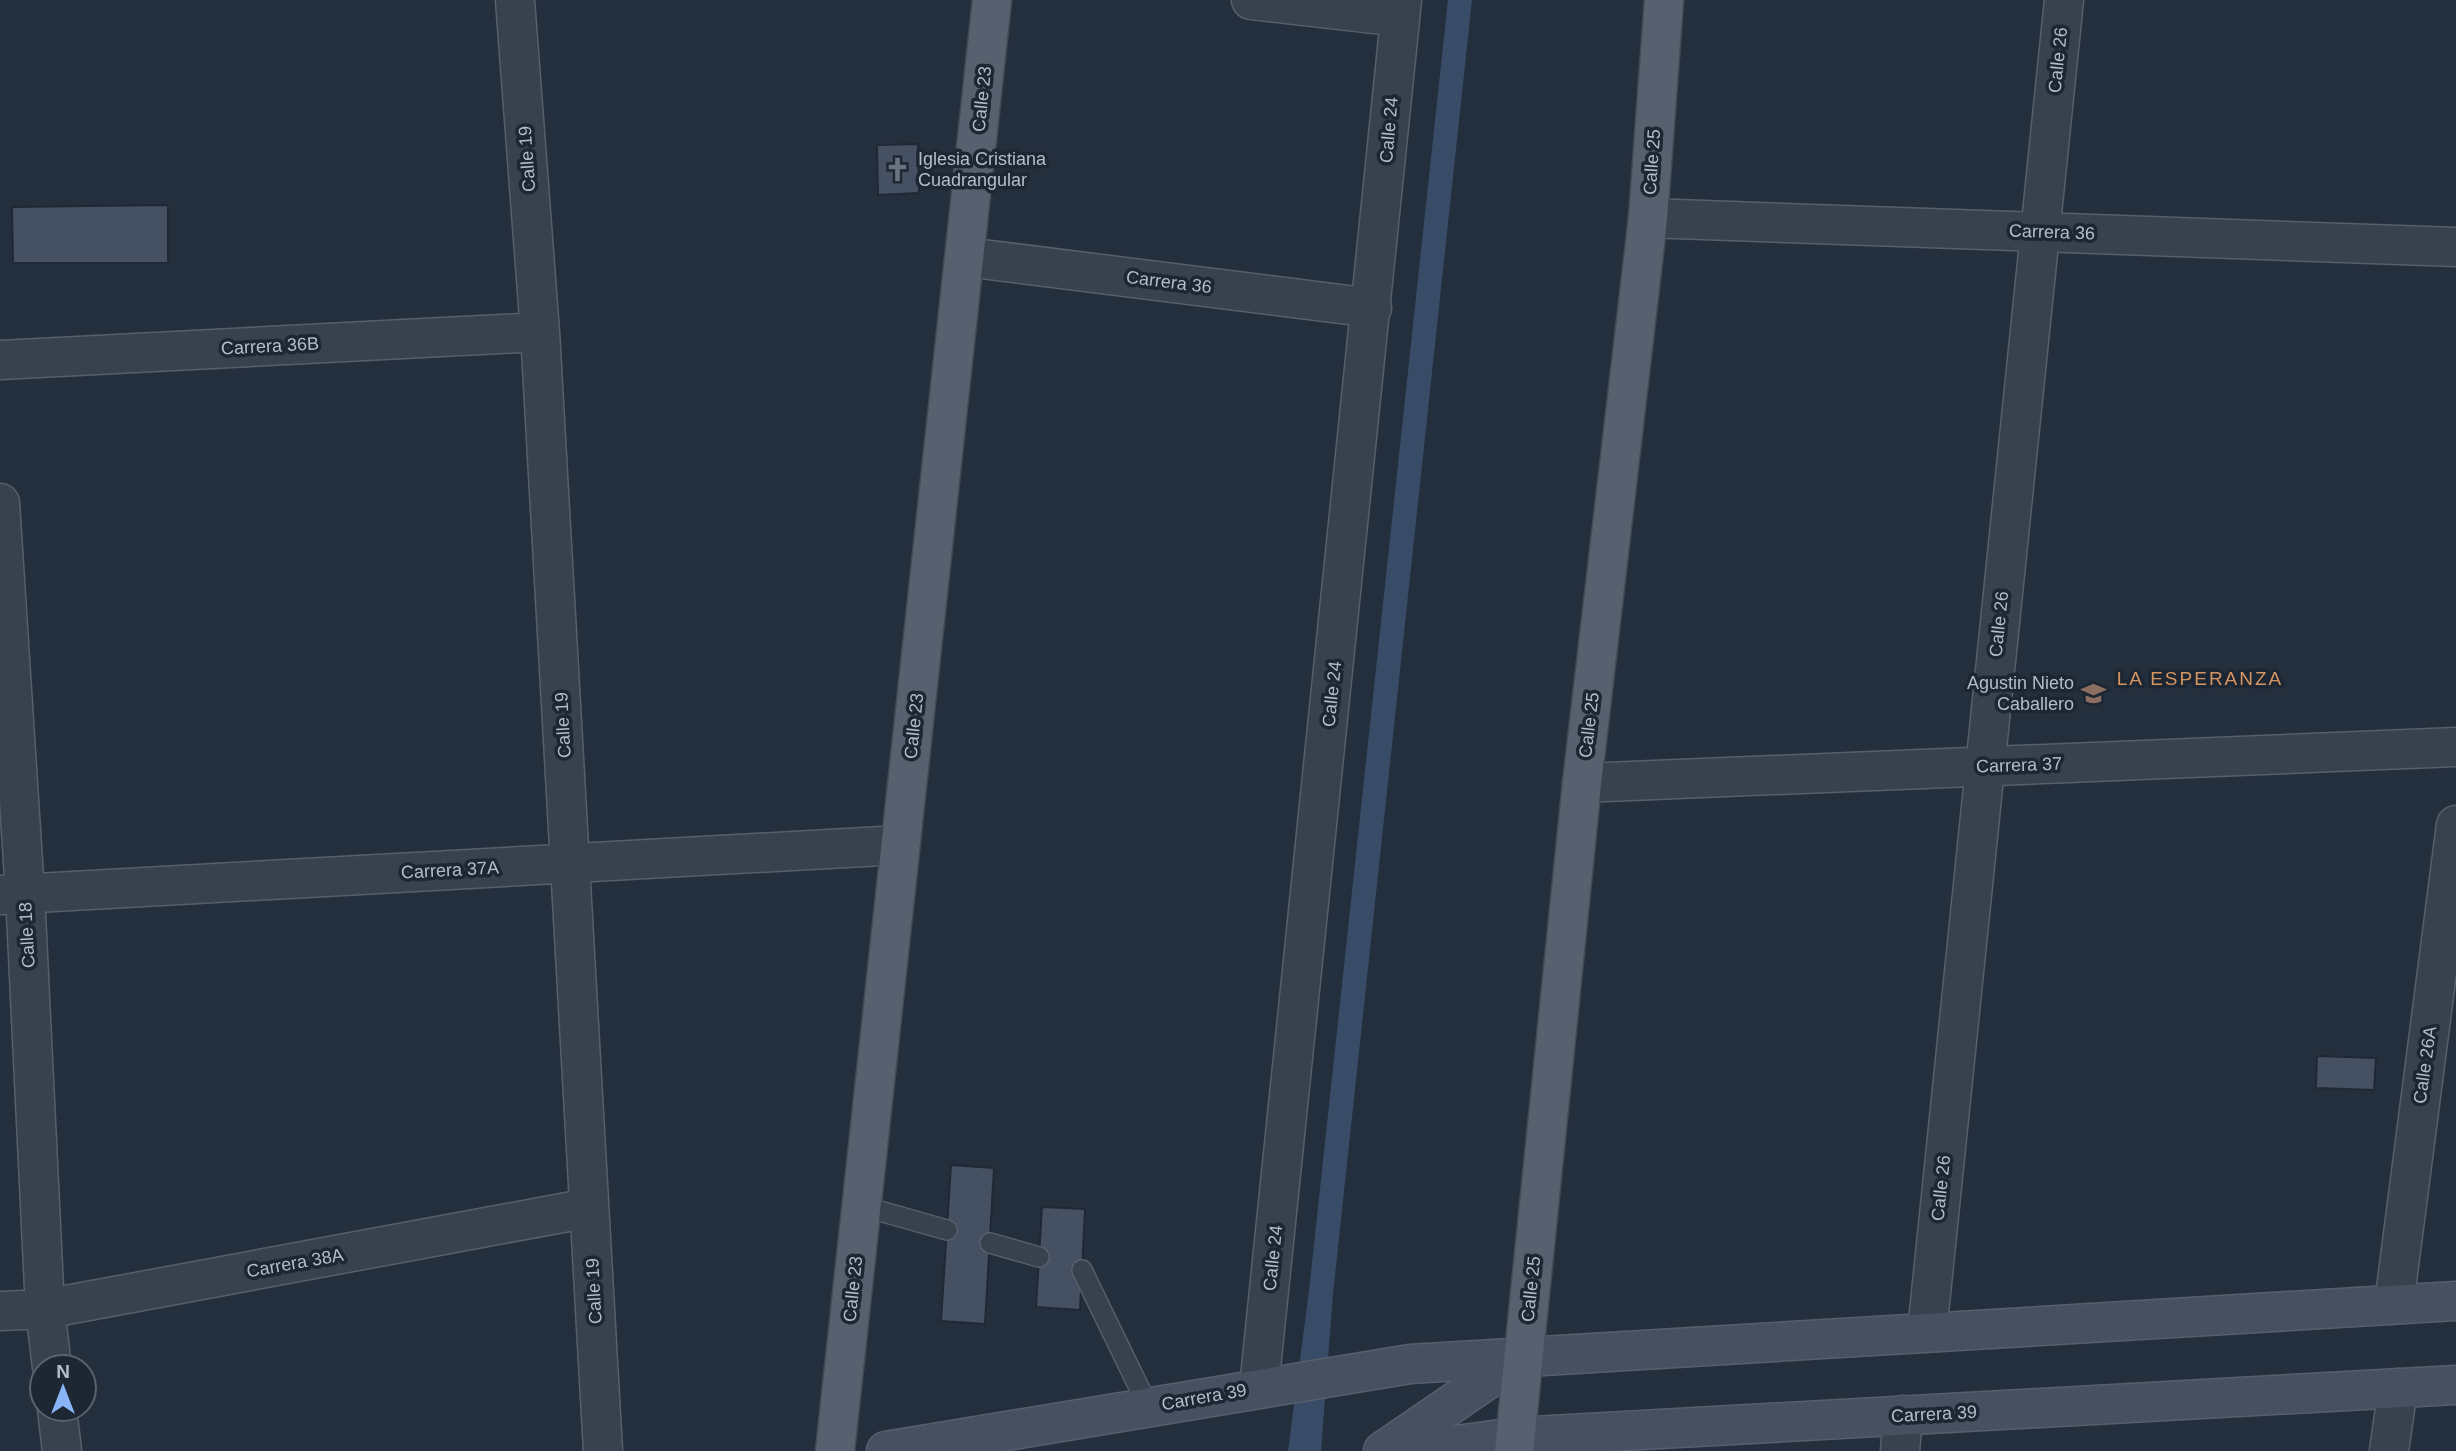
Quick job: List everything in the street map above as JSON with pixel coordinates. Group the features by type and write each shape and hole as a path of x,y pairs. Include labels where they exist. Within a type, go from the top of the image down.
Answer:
{"main road":[{"name":"Calle 23","path":"835,1451 992,0"},
{"name":"Calle 25","path":"1514,1444 1582,783 1648,218 1664,0"},
{"name":"Carrera 39","path":"886,1451 1269,1385 1410,1364 1524,1355 2456,1301"},
{"name":"Carrera 39","path":"1418,1443 1524,1355"},
{"name":"Carrera 39","path":"1383,1451 1418,1443 1514,1444 1901,1433 2456,1385"}],"street":[{"name":"Calle 19","path":"515,0 540,332 603,1451"},
{"path":"1251,0 1401,8"},
{"name":"Calle 26","path":"1927,1332 2064,0"},
{"name":"Calle 24","path":"1269,1385 1401,8"},
{"name":"Carrera 36","path":"1648,218 2456,247"},
{"name":"Carrera 36","path":"966,257 1372,308"},
{"name":"Carrera 36B","path":"0,360 540,332"},
{"name":"Calle 18","path":"0,503 12,894 50,1353"},
{"name":"Carrera 37","path":"1582,783 2456,747"},
{"name":"Calle 26A","path":"2394,1304 2450,925 2456,825"},
{"name":"Carrera 37A","path":"12,894 900,845"},
{"name":"Carrera 38A","path":"0,1311 45,1309 589,1208"},
{"path":"2389,1451 2398,1388"},
{"path":"59,1423 62,1451"}],"lane":[{"path":"862,1206 947,1230"},
{"path":"990,1243 1039,1257"},
{"path":"1082,1270 1148,1406"}],"water":[{"path":"1448,0 1472,0 1333,1294 1321,1451 1288,1451 1309,1291"}],"building":[{"name":"Iglesia Cristiana Cuadrangular","path":"918,144 919,193 878,195 877,145"},
{"path":"168,205 168,263 13,263 12,207"},
{"path":"2317,1056 2376,1058 2374,1090 2316,1088"},
{"path":"951,1165 994,1168 985,1324 941,1321"},
{"path":"1042,1207 1085,1209 1080,1310 1036,1307"}],"place":[{"name":"Iglesia Cristiana Cuadrangular","path":"898,169"},
{"name":"Agustin Nieto Caballero","path":"2094,693"}],"district":[{"name":"LA ESPERANZA","path":"2200,678"}]}
